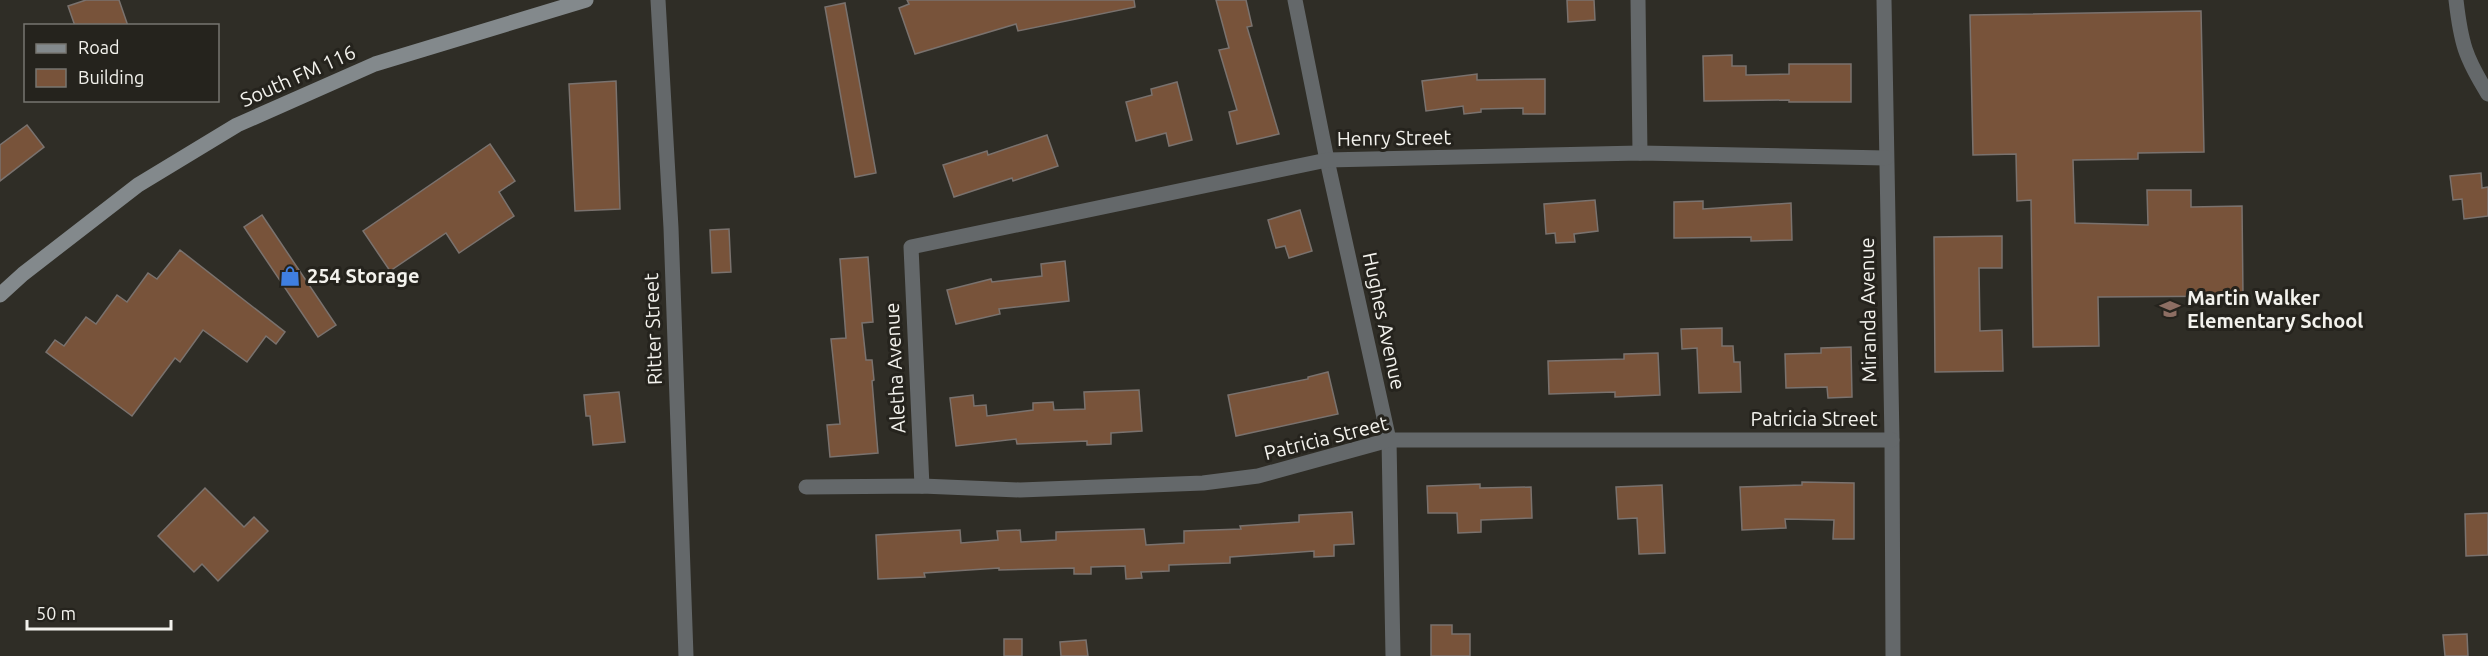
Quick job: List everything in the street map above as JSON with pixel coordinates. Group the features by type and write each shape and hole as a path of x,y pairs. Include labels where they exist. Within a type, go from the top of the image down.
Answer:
{"main road":[{"name":"South FM 116","path":"0,295 23,274 138,185 237,125 375,64 549,5 586,0"}],"street":[{"name":"Ritter Street","path":"658,0 671,228 686,656"},
{"name":"Hughes Avenue","path":"1295,0 1327,160 1389,440 1393,656"},
{"path":"1638,0 1640,153"},
{"name":"Miranda Avenue","path":"1884,0 1892,440 1893,656"},
{"path":"2456,0 2460,38 2470,65 2488,94"},
{"name":"Henry Street","path":"911,247 1327,160 1640,153 1886,158"},
{"name":"Aletha Avenue","path":"911,247 922,486"},
{"name":"Patricia Street","path":"806,487 922,486 1020,490 1203,483 1258,476 1389,440 1892,440"}],"building":[{"path":"86,0 119,0 127,24 74,24 68,6"},
{"path":"907,0 1134,0 1135,7 1018,31 1016,24 915,54 899,8 909,4"},
{"path":"1216,0 1246,0 1252,26 1247,27 1279,134 1237,144 1229,112 1237,110 1219,50 1229,48"},
{"path":"1567,0 1594,0 1595,20 1568,22"},
{"path":"845,3 876,173 855,177 825,7"},
{"path":"2201,11 2204,152 2138,153 2138,159 2073,160 2075,223 2148,225 2147,190 2191,190 2191,207 2242,206 2243,296 2098,297 2099,346 2033,347 2031,200 2017,201 2016,154 1973,155 1970,15"},
{"path":"1732,55 1732,66 1746,66 1746,75 1789,74 1789,64 1851,64 1851,102 1704,101 1703,56"},
{"path":"1477,74 1477,80 1545,79 1545,114 1523,114 1523,108 1481,109 1481,112 1464,114 1463,106 1426,111 1422,81"},
{"path":"616,81 620,209 575,211 569,84"},
{"path":"1177,82 1192,140 1169,146 1166,133 1136,141 1126,102 1152,95 1151,89"},
{"path":"27,125 44,147 0,181 0,145"},
{"path":"1047,135 1058,166 954,197 943,165 987,151 988,155"},
{"path":"490,144 515,181 499,192 514,216 459,253 446,233 390,271 363,231"},
{"path":"2481,173 2482,188 2488,187 2488,216 2464,219 2462,199 2453,200 2450,176"},
{"path":"1595,200 1598,231 1574,234 1575,242 1556,243 1555,233 1546,234 1544,204"},
{"path":"1703,201 1703,209 1791,203 1792,240 1751,241 1751,237 1674,238 1674,202"},
{"path":"1300,210 1312,251 1289,258 1285,246 1276,248 1268,220"},
{"name":"254 Storage","path":"262,215 336,325 318,337 244,227"},
{"path":"729,229 731,272 712,273 710,230"},
{"path":"2002,236 2002,268 1979,268 1980,331 2002,330 2003,371 1935,372 1934,237"},
{"path":"180,250 285,332 276,344 266,336 247,362 203,330 180,362 175,358 132,416 46,352 55,340 64,346 86,317 96,324 117,295 127,302 148,273 157,279"},
{"path":"868,257 873,322 862,323 866,360 872,360 878,453 830,457 827,425 840,424 831,339 846,338 840,259"},
{"path":"1065,261 1069,301 999,309 1000,314 956,324 947,290 991,279 992,282 1042,276 1041,264"},
{"path":"1722,328 1722,346 1733,346 1734,362 1740,362 1741,392 1699,393 1697,348 1682,349 1681,329"},
{"path":"1851,347 1852,397 1828,398 1827,387 1786,388 1785,354 1821,353 1821,348"},
{"path":"1658,353 1660,395 1615,397 1615,392 1549,394 1548,361 1624,359 1624,354"},
{"path":"1328,372 1338,414 1236,436 1228,395 1308,379 1308,377"},
{"path":"1139,390 1142,431 1111,433 1111,444 1087,445 1087,441 1017,444 1016,439 956,446 950,398 973,395 974,406 986,405 987,416 1033,410 1033,403 1053,402 1054,410 1085,409 1084,392"},
{"path":"619,392 625,442 593,445 590,416 586,416 584,395"},
{"path":"1802,482 1854,483 1854,539 1833,539 1834,520 1785,519 1786,528 1742,530 1740,487 1802,485"},
{"path":"1480,484 1480,488 1531,487 1532,518 1481,520 1481,532 1458,533 1457,513 1428,513 1427,486"},
{"path":"1662,485 1665,553 1639,554 1637,518 1618,519 1616,487"},
{"path":"205,488 244,527 254,517 268,531 218,581 202,564 194,572 158,536"},
{"path":"1352,512 1354,544 1334,545 1334,556 1314,557 1314,551 1230,557 1230,563 1169,565 1169,571 1141,572 1142,578 1126,579 1125,566 1091,567 1091,574 1074,574 1074,568 999,570 999,568 924,573 925,577 878,579 876,535 960,530 961,543 998,540 997,531 1020,530 1021,542 1056,540 1056,532 1144,529 1146,545 1184,543 1184,531 1241,529 1240,526 1299,522 1299,515"},
{"path":"2488,513 2488,555 2466,556 2465,514"},
{"path":"1431,625 1452,625 1452,634 1470,634 1470,656 1431,656"},
{"path":"2467,634 2468,656 2445,656 2443,635"},
{"path":"1004,639 1022,639 1022,656 1004,656"},
{"path":"1086,640 1088,656 1061,656 1060,642"}],"place":[{"name":"254 Storage","path":"290,276"},
{"name":"Martin Walker Elementary School","path":"2170,309"}]}
